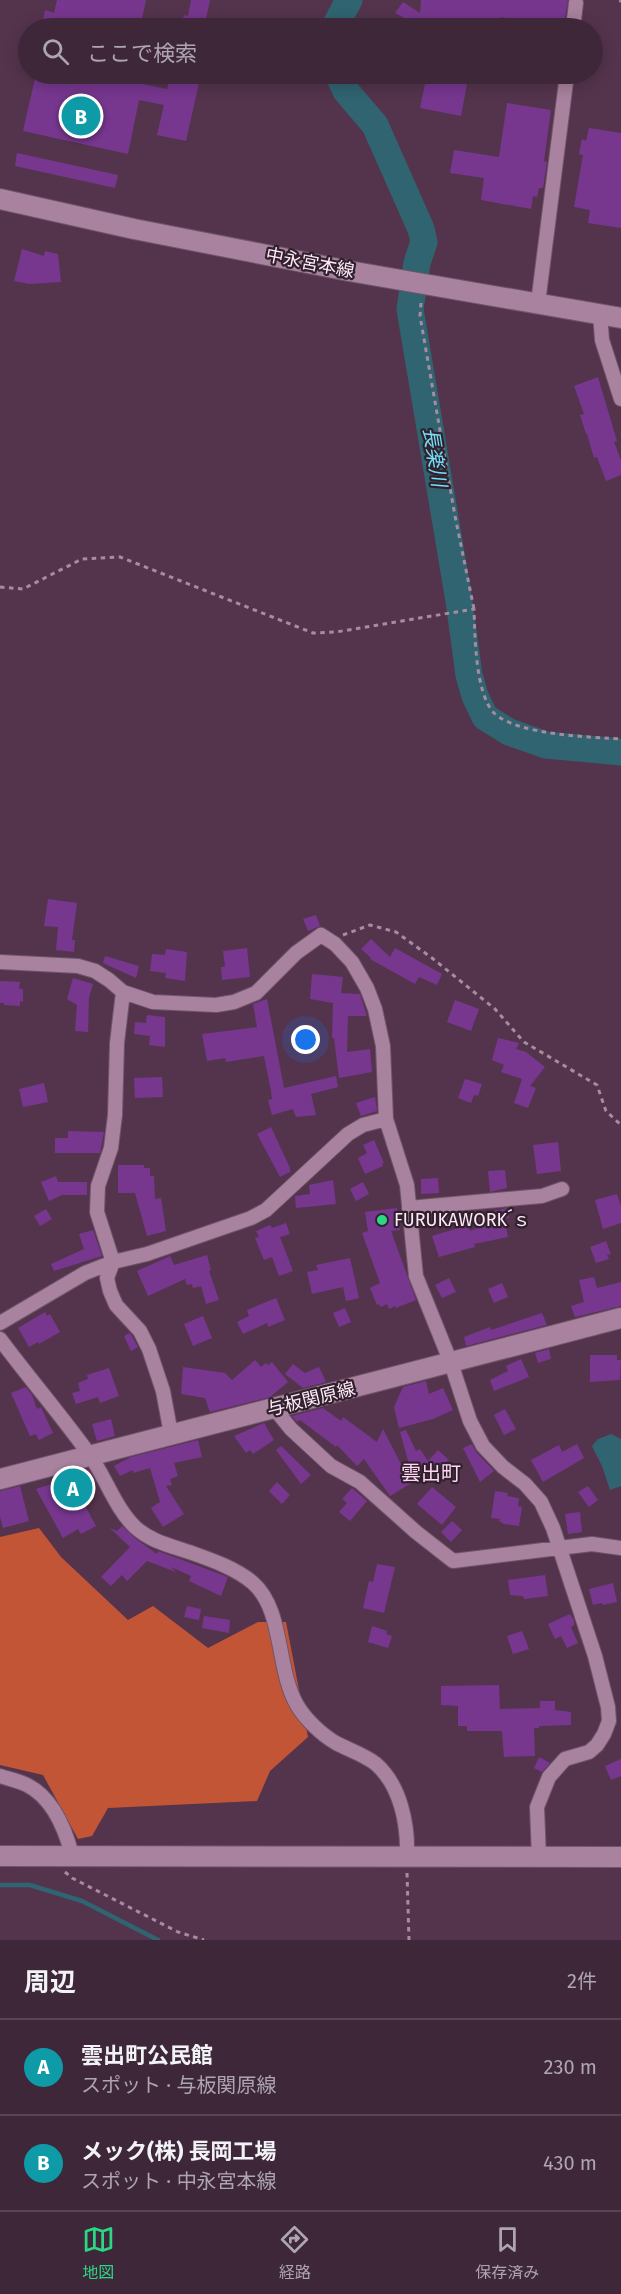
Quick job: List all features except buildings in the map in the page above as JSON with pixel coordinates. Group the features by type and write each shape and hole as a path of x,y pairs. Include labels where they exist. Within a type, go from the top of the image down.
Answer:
{"main road":[{"name":"中永宮本線","path":"0,199 134,230 621,318"},
{"name":"与板関原線","path":"0,1479 621,1318"},
{"path":"0,1856 621,1857"}],"street":[{"path":"574,18 576,3"},
{"path":"538,303 566,84"},
{"path":"600,314 602,340 621,399"},
{"path":"0,962 78,966 95,971 123,992 153,1002 216,1005 234,1002 256,993 296,953 321,935 335,944 352,962 367,988 375,1009 383,1046 386,1119 407,1185 416,1276 451,1363 470,1421 483,1446 503,1467 525,1484 541,1502 554,1528 595,1656 608,1707 609,1721 597,1745 589,1752 565,1759 549,1776 537,1807 539,1858"},
{"path":"123,992 117,1043 115,1115 111,1148 98,1186 98,1212 113,1262 107,1278 110,1291 116,1305 140,1331 149,1349 163,1391 171,1434"},
{"path":"0,1323 85,1273 251,1218 266,1210 278,1196 348,1134 363,1125 386,1119"},
{"path":"409,1208 542,1196 562,1189"},
{"path":"0,1339 90,1455 134,1527 157,1542 211,1561 253,1583 267,1601 276,1623 286,1679 297,1706 313,1725 333,1741 375,1763 386,1776 401,1806 407,1842 406,1856"},
{"path":"274,1408 291,1429 331,1466 360,1482 416,1532 453,1561 592,1544 621,1548"},
{"path":"0,1776 27,1785 41,1794 64,1829 72,1855"}],"path":[{"path":"421,303 420,316 455,516 474,609 478,673 483,691 494,712 515,724 550,733 621,739"},
{"path":"0,586 22,589 82,559 120,557 313,633 336,632 474,609"},
{"path":"335,944 344,935 370,925 396,932 495,1009 524,1042 597,1085 606,1111 621,1125"},
{"path":"45,1856 72,1878 178,1932 204,1940"},
{"path":"406,1856 409,1940"}],"shaded area":[{"path":"39,1528 61,1557 128,1620 153,1606 208,1648 258,1622 286,1622 308,1737 270,1771 257,1801 108,1808 92,1836 78,1839 43,1775 0,1765 0,1537"}],"water":[{"path":"611,1434 621,1439 621,1486 610,1490 592,1446 598,1439"}],"waterway":[{"name":"長楽川","path":"339,18 349,0"},
{"name":"長楽川","path":"343,84 375,125 421,229 424,242 417,263 410,309 459,601 469,675 475,696 485,717 509,732 546,745 621,752"},
{"path":"0,1885 30,1885 82,1901 158,1940"}],"place":[{"name":"メック(株) 長岡工場","path":"81,116"},
{"name":"FURUKAWORK´ｓ","path":"382,1220"},
{"name":"雲出町公民館","path":"73,1488"}],"district":[{"name":"雲出町","path":"431,1473"}]}
